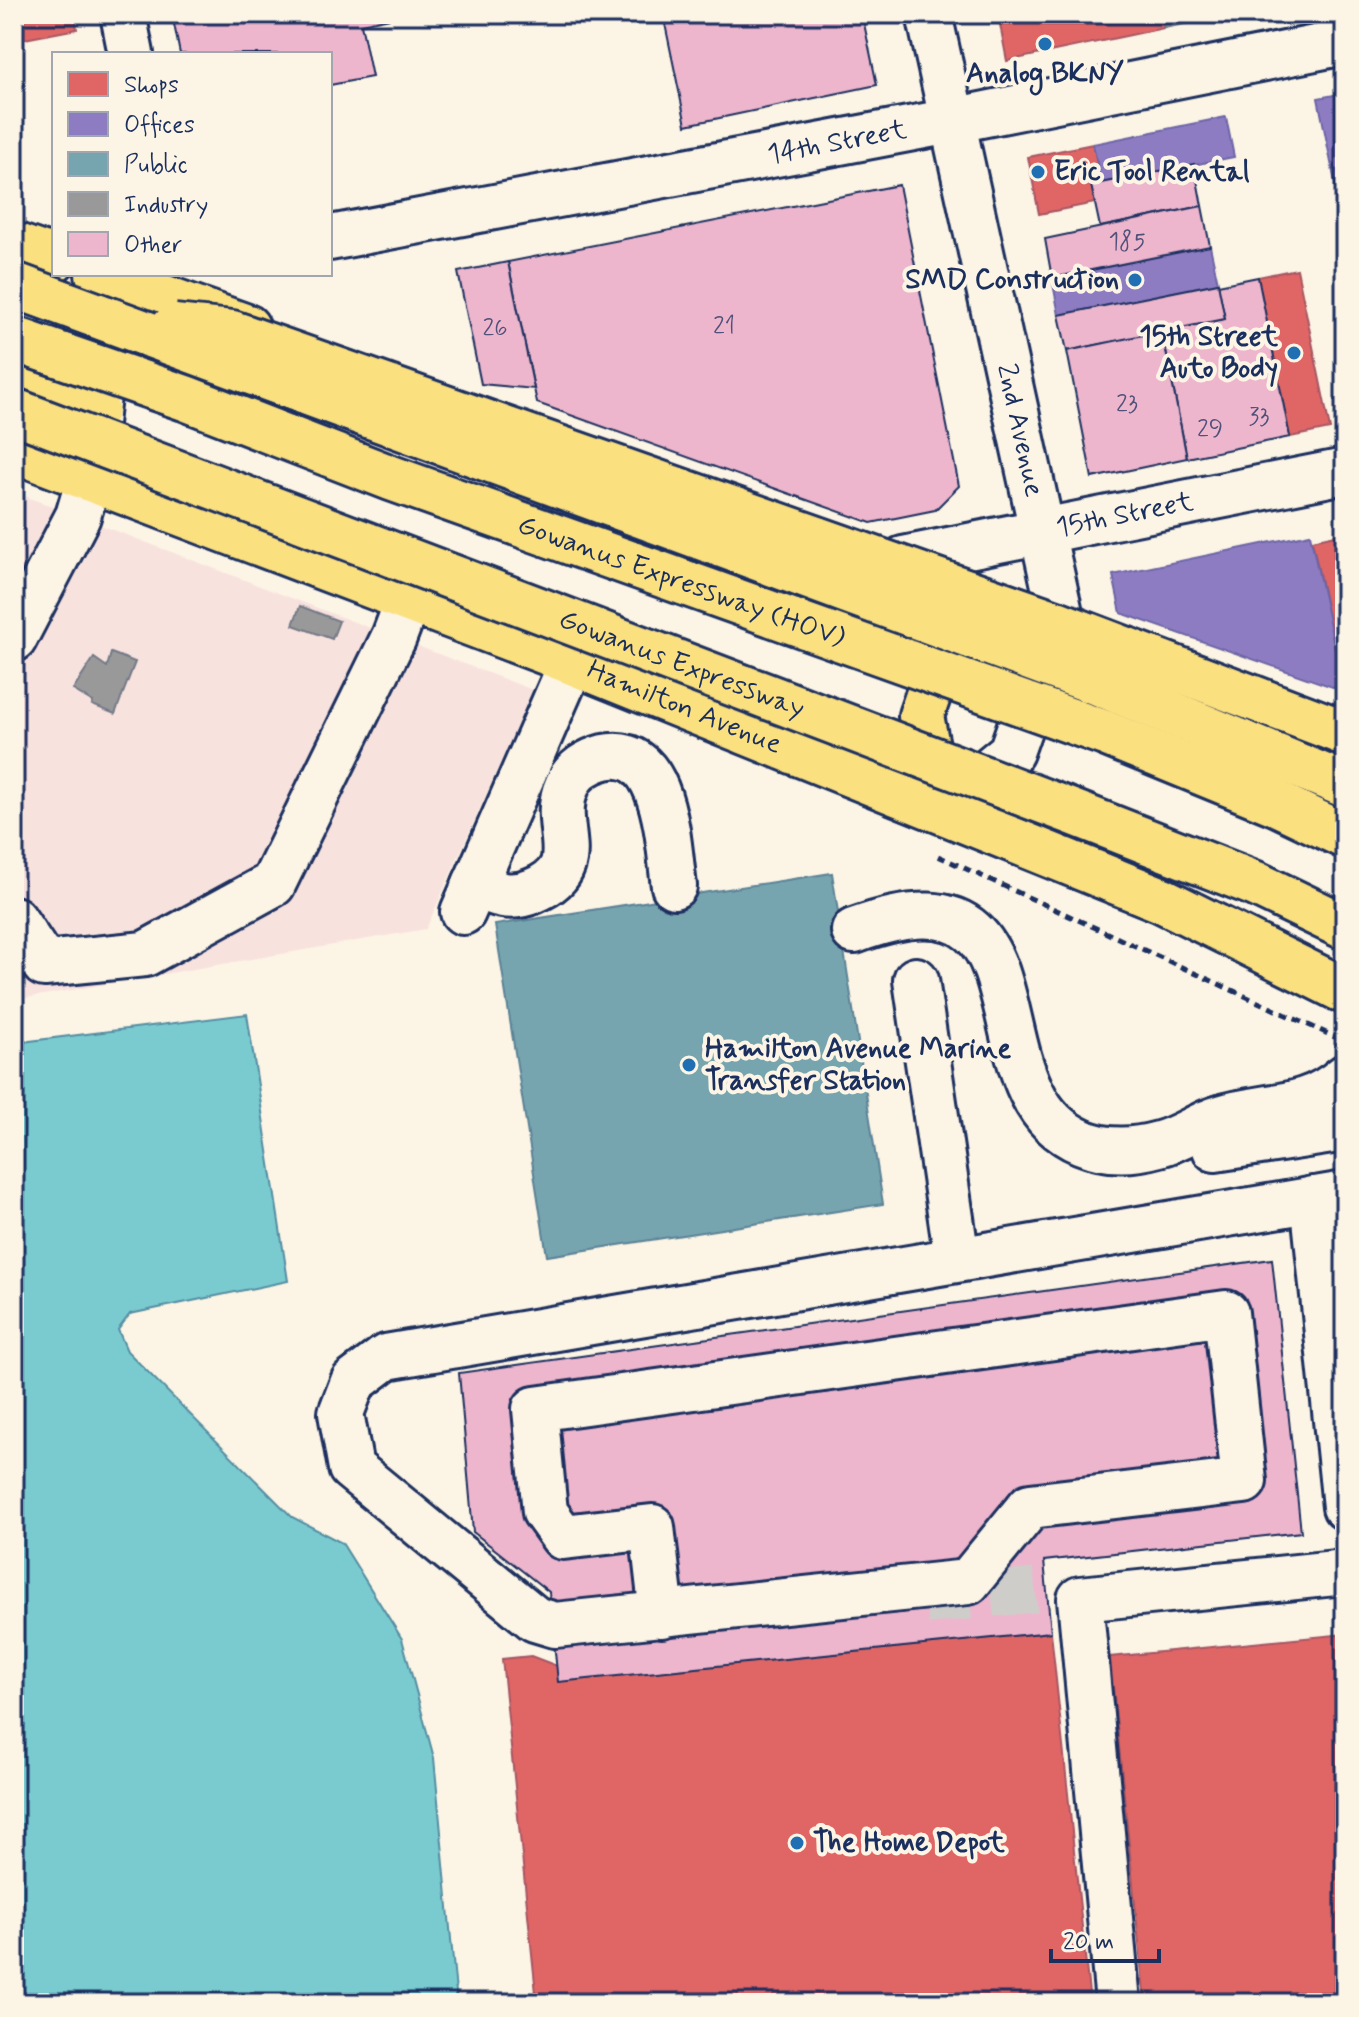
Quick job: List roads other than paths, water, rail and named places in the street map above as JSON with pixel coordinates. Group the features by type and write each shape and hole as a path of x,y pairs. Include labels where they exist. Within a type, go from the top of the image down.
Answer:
{"main road":[{"path":"14,245 52,258"},
{"path":"118,276 987,590 1060,613 1345,721"},
{"path":"14,285 1098,683 1345,785"},
{"path":"114,322 232,333 1059,624 1345,733"},
{"name":"Gowanus Expressway (HOV)","path":"14,339 185,398 391,478 1091,728 1276,803 1345,836"},
{"path":"14,379 96,409"},
{"name":"Gowanus Expressway","path":"14,411 1072,812 1256,884 1345,927"},
{"name":"Hamilton Avenue","path":"14,450 572,662 1162,900 1335,1002"},
{"path":"940,811 921,716 949,635 987,590"}],"street":[{"path":"123,14 131,52"},
{"name":"2nd Avenue","path":"929,14 1040,533 1060,613"},
{"name":"14th Street","path":"332,238 951,121 1345,42"},
{"path":"14,639 78,516 89,479 115,276"},
{"name":"15th Street","path":"903,559 1345,471"},
{"path":"14,919 44,964 145,954 273,884 394,637 408,600"},
{"path":"940,811 1011,752 1060,613"},
{"path":"572,662 469,898 527,893 554,879 564,866 567,852 561,816 567,784 584,765 612,756 638,764 656,785 674,886"},
{"path":"854,931 900,916 924,915 967,928 993,960 1022,1072 1045,1115 1068,1136 1095,1147 1126,1150 1161,1144 1213,1121 1305,1103 1327,1093 1345,1077"},
{"path":"916,980 957,1259"},
{"path":"1161,1144 1217,1149 1345,1129"},
{"path":"662,1615 652,1527 563,1537 545,1512 535,1409 1226,1313 1244,1481 1030,1506 968,1582 662,1615 555,1625 535,1619 351,1468 341,1413 353,1382 386,1357 1329,1196 1345,1507"},
{"path":"1118,2003 1063,1594 1345,1572"}],"water":[{"path":"247,1014 288,1281 130,1314 118,1330 127,1351 292,1517 342,1543 402,1639 434,1758 457,2003 14,2003 14,1043"}],"tunnel":[{"path":"926,1602 1047,1589"}],"place":[{"name":"Analog BKNY","path":"1045,44"},
{"name":"Eric Tool Rental","path":"1038,172"},
{"name":"SMD Construction","path":"1135,280"},
{"name":"15th Street Auto Body","path":"1294,353"},
{"name":"Hamilton Avenue Marine Transfer Station","path":"689,1065"},
{"name":"The Home Depot","path":"797,1843"}]}
